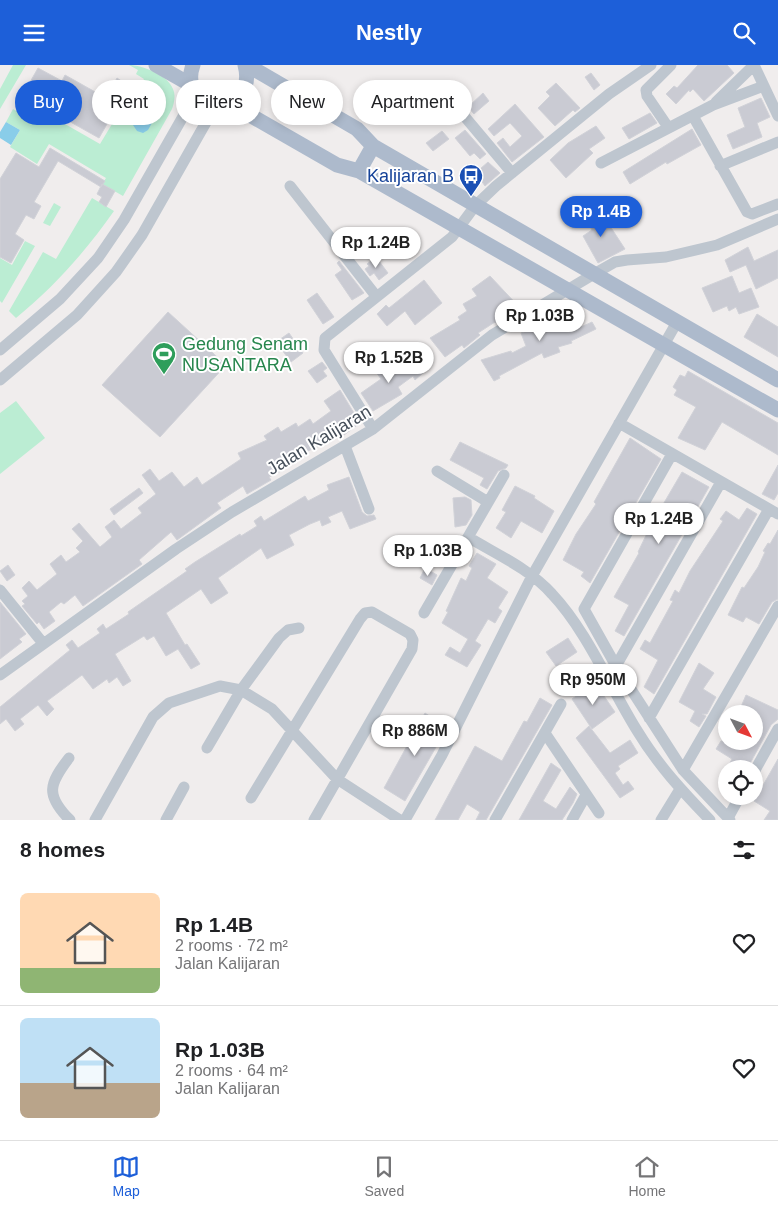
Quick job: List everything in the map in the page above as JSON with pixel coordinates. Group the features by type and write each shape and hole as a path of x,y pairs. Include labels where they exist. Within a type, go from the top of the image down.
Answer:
{"main road":[{"path":"156,65 180,80"},
{"path":"192,80 194,65"},
{"path":"246,80 246,65 357,129 373,146 778,380"},
{"path":"261,124 337,165 359,171 778,410"},
{"path":"359,171 373,146"}],"street":[{"path":"373,429 323,347 330,332 440,247 475,206 512,173 609,94 651,65"},
{"path":"668,127 647,96 646,90 671,65"},
{"path":"713,105 754,65 778,115"},
{"path":"601,163 713,105 764,86"},
{"path":"693,116 746,212 752,214 778,205"},
{"path":"0,350 60,299 98,258 124,220 176,124"},
{"path":"0,380 77,315 116,272 142,235 209,125"},
{"path":"472,125 512,173"},
{"path":"720,166 778,142"},
{"path":"290,186 376,296"},
{"name":"Jalan Kalijaran","path":"0,675 42,643 232,512 373,429 492,335 569,291 594,274 621,261 666,257 717,245 778,219"},
{"path":"405,820 442,755 532,576 677,322"},
{"path":"619,423 774,512 649,718"},
{"path":"345,446 370,509"},
{"path":"672,454 584,609 616,666 683,769 729,819 736,805"},
{"path":"437,471 488,502"},
{"path":"424,613 504,475"},
{"path":"616,666 721,482"},
{"path":"468,537 532,576 552,593 573,621 637,731 662,769 710,820"},
{"path":"0,590 42,643"},
{"path":"683,769 778,606"},
{"path":"251,798 291,729 365,613 376,614 410,633 413,640 412,649 314,820"},
{"path":"207,748 241,690 281,635 288,630 299,628"},
{"path":"95,820 153,717 162,708 192,693 220,686 241,690 272,709 337,779 400,820"},
{"path":"495,820 561,704"},
{"path":"761,760 778,729"},
{"path":"545,733 599,813"},
{"path":"69,758 55,776 52,795 56,805 70,820"},
{"path":"166,820 184,787"},
{"path":"661,820 680,789"},
{"path":"572,820 586,795"}],"green space":[{"path":"13,65 26,65 17,80 15,80 15,84 0,109 0,89"},
{"path":"129,65 154,72 166,79 170,84 175,97 172,109 166,120 166,80 143,80 136,74 138,70"},
{"path":"13,109 15,110 15,125 67,125 100,144 111,125 163,125 123,196 102,184 106,178 49,144 37,164 10,147 20,130 6,122"},
{"path":"92,198 114,211 69,268 16,318 9,311 43,252 56,259"},
{"path":"54,203 61,207 50,226 43,223"},
{"path":"25,241 35,246 2,303 0,301 0,258 12,265"},
{"path":"16,401 45,438 0,474 0,413"}],"water":[{"path":"6,122 20,130 11,145 0,138 0,132"},
{"path":"133,125 151,125 143,133 137,131"}],"building":[{"path":"698,65 727,65 734,73 704,101 693,89 690,92 689,90 676,104 666,94 674,86 677,88"},
{"path":"38,68 60,80 31,80"},
{"path":"591,73 600,85 594,90 585,77"},
{"path":"65,75 74,80 62,80"},
{"path":"556,83 580,108 575,112 573,110 555,126 538,108 550,96 546,92"},
{"path":"82,85 92,90 92,125 106,125 99,138 76,125 82,125"},
{"path":"483,93 489,101 474,114 472,112 472,103"},
{"path":"761,98 770,117 757,123 762,137 733,149 727,135 745,127 738,108"},
{"path":"515,104 544,137 512,162 497,143 503,138 510,147 522,136 510,123 494,136 488,129"},
{"path":"650,113 657,123 629,139 622,128"},
{"path":"596,126 605,138 589,149 593,153 566,178 550,160 568,143"},
{"path":"692,129 701,145 667,164 666,162 630,184 623,172"},
{"path":"465,130 486,154 480,159 474,153 470,156 455,138"},
{"path":"442,131 449,139 433,151 426,143"},
{"path":"50,148 105,181 101,187 58,161 34,202 41,206 34,219 26,215 15,234 24,240 11,263 0,257 0,179 16,153 39,167"},
{"path":"488,162 500,173 485,186 480,179 477,182 472,176"},
{"path":"102,184 115,191 106,207 99,202 102,197 97,194"},
{"path":"593,207 603,226 608,223 625,249 598,263 583,236 592,230 582,212"},
{"path":"748,247 754,261 778,250 778,278 756,289 746,265 730,272 725,260"},
{"path":"376,257 388,273 379,280 374,273 370,276 365,269 369,266 367,264"},
{"path":"339,261 364,293 352,300 335,275 342,270 337,263"},
{"path":"490,276 521,309 497,323 495,322 478,333 480,335 464,348 462,345 445,357 430,338 460,320 458,317 467,311 463,304 477,296 472,289"},
{"path":"732,276 739,293 751,288 759,307 739,314 736,307 729,311 727,306 713,312 702,288"},
{"path":"424,280 442,303 415,325 405,311 387,326 377,314 386,305 389,308"},
{"path":"317,293 334,317 323,324 307,300"},
{"path":"569,304 581,327 592,322 596,329 571,341 572,343 558,347 560,352 544,358 542,353 499,376 500,378 494,381 481,360 511,351 512,353 526,346 521,333 543,326 541,319 558,313 557,311"},
{"name":"Gedung Senam NUSANTARA","path":"168,312 226,365 160,437 102,385"},
{"path":"757,314 778,327 778,357 744,337"},
{"path":"289,333 303,353 291,362 276,342"},
{"path":"388,356 401,373 414,362 423,373 415,380 413,376 398,387 402,394 373,411 361,393 381,379 376,372 385,366 381,362"},
{"path":"322,362 327,368 323,371 327,376 317,383 308,371"},
{"path":"688,371 778,423 778,455 722,422 705,450 678,438 696,407 674,395 677,390 673,387 680,375 685,377"},
{"path":"340,390 360,423 344,435 301,454 281,467 283,470 269,477 271,480 247,494 243,486 217,503 221,508 177,540 171,532 139,560 142,564 83,606 75,595 64,604 61,602 49,612 55,621 44,629 39,622 37,624 22,606 25,604 22,601 28,596 22,588 29,581 37,590 57,574 50,564 61,555 66,562 80,552 76,548 83,541 72,529 79,523 100,547 112,537 105,527 114,520 121,529 142,513 138,508 156,494 142,475 150,469 159,481 172,472 184,487 197,477 202,485 241,459 238,453 267,440 264,436 278,427 281,432 296,423 298,427 310,419 313,424 331,411 324,401"},
{"path":"630,438 661,459 590,583 581,576 584,572 563,560 576,534 596,504 594,502"},
{"path":"460,442 508,465 506,468 498,471 487,489 480,485 484,478 450,460"},
{"path":"778,465 778,493 774,500 762,494"},
{"path":"682,472 709,487 624,636 615,631 629,605 614,597 639,553 651,525"},
{"path":"349,477 362,512 367,516 374,515 376,519 350,529 342,511 328,517 331,522 322,526 320,520 310,524 289,535 294,545 267,559 261,548 218,578 228,593 211,604 201,589 166,613 185,645 187,644 200,664 191,669 178,649 166,656 154,636 147,640 144,636 115,654 131,681 123,686 117,677 109,683 107,679 93,689 82,675 47,701 54,709 47,716 38,705 20,719 24,724 15,731 6,719 0,724 0,707 70,650 66,645 72,640 78,648 100,633 97,629 103,624 106,629 187,571 185,569 195,562 240,534 241,536 257,526 254,521 261,516 264,521 305,496 308,501 329,490 327,485"},
{"path":"515,486 535,496 534,498 554,511 542,533 521,521 511,538 496,528 506,512 502,510"},
{"path":"139,488 143,493 114,515 110,509"},
{"path":"465,497 471,500 472,515 466,525 455,527 453,498"},
{"path":"747,508 757,514 654,694 644,687 658,660 640,649 645,640 650,643 673,601 670,600 675,590 679,593 690,571 723,521 720,519 726,511 739,520"},
{"path":"778,530 778,599 772,602 759,624 746,617 743,622 728,615 742,587 744,588 758,567 765,552 763,551 768,543 770,544"},
{"path":"477,553 496,564 487,578 508,592 498,608 502,611 495,623 488,619 475,641 481,645 467,667 445,655 450,647 460,653 468,639 442,623 461,578 466,581 472,568 469,566"},
{"path":"8,565 15,575 7,581 0,571"},
{"path":"425,568 437,575 432,585 420,578"},
{"path":"0,602 26,634 19,639 22,642 0,659"},
{"path":"568,638 577,652 556,666 546,652"},
{"path":"699,663 714,673 703,689 716,697 707,714 702,714 706,716 699,727 690,721 695,711 679,702"},
{"path":"595,683 615,712 592,729 572,699"},
{"path":"746,695 778,710 778,719 771,725 763,740 763,705 742,705"},
{"path":"540,698 552,705 486,820 476,820 480,812 467,804 458,820 435,820 475,746 502,761 524,721 527,722"},
{"path":"425,713 447,728 405,801 384,788"},
{"path":"589,726 610,753 630,740 638,753 618,766 620,769 615,773 623,785 628,781 634,789 620,798 576,738"},
{"path":"718,746 718,750 757,750 752,760 732,760 716,749"},
{"path":"778,759 778,820 764,820 770,811 760,805 763,805 763,785"},
{"path":"551,763 561,770 543,801 556,809 570,787 577,794 573,803 562,820 519,820"}],"place":[{"name":"Kalijaran B","path":"471,197"},
{"name":"Gedung Senam NUSANTARA","path":"164,375"}]}
